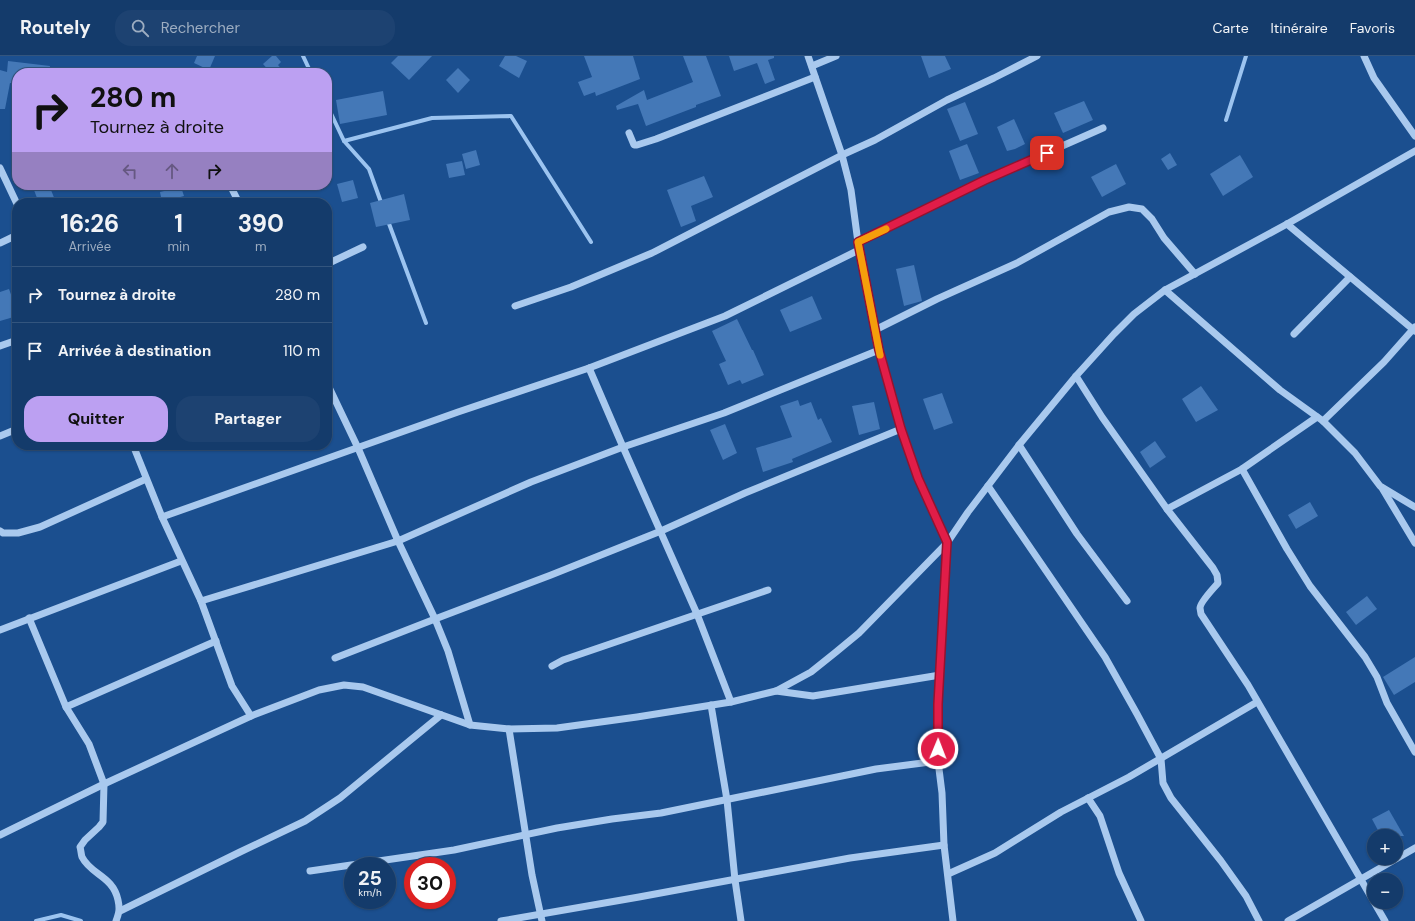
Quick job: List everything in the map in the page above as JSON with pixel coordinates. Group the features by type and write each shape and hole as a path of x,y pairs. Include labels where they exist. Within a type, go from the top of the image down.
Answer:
{"street":[{"path":"808,56 842,155 851,190 859,250 879,350 901,429 918,478 947,542 940,675 938,761 942,792 944,845 953,921"},
{"path":"812,66 836,56"},
{"path":"515,306 571,287 652,253 842,155 875,140 947,100 1037,56"},
{"path":"1364,56 1374,78 1415,136"},
{"path":"629,133 632,143 637,145 663,137 815,77"},
{"path":"858,242 985,180 1103,128"},
{"path":"0,835 104,784 251,716 319,690 344,685 362,687 470,725 509,730 557,728 731,702 776,691 811,672 842,648 859,633 947,542 1019,445 1076,376 1134,314 1165,290 1287,224 1415,151"},
{"path":"0,168 14,198"},
{"path":"875,330 937,299 1017,263 1109,212 1129,207 1142,209 1152,219 1164,238 1194,274"},
{"path":"1168,509 1242,469 1320,419 1384,362 1414,329 1287,224"},
{"path":"0,243 12,237"},
{"path":"332,262 363,247"},
{"path":"162,517 589,368 725,316 859,250"},
{"path":"1294,334 1350,277"},
{"path":"1165,290 1280,390 1320,419 1355,453 1380,486 1415,543"},
{"path":"0,346 12,342"},
{"path":"201,601 398,541 531,482 623,447 724,413 879,350"},
{"path":"589,368 698,614 731,702"},
{"path":"1076,376 1102,417 1168,509 1201,550 1217,575 1218,583 1201,603 1201,614 1248,685 1385,921"},
{"path":"332,393 358,448 398,541 435,619 448,651 470,725"},
{"path":"335,658 661,531 745,493 901,429"},
{"path":"0,436 12,431"},
{"path":"1019,445 1077,534 1127,601"},
{"path":"135,450 181,561 201,601 232,686 251,716"},
{"path":"1242,469 1287,550 1310,586 1365,657 1377,677 1387,703 1415,752"},
{"path":"0,531 3,533 18,533 40,527 146,479"},
{"path":"988,486 1105,657 1161,759 1163,783 1170,798 1221,861 1246,896 1259,921"},
{"path":"1380,486 1415,507"},
{"path":"0,630 181,561"},
{"path":"552,666 563,660 768,590"},
{"path":"30,618 66,707 89,744 104,784 103,822 99,828 85,840 80,848 82,857 91,867 108,880 116,892 120,911 116,921"},
{"path":"66,707 216,641"},
{"path":"776,691 813,696 940,675"},
{"path":"948,874 995,852 1061,812 1161,759 1257,702"},
{"path":"711,705 727,800 735,880 741,921"},
{"path":"120,911 305,821 340,798 441,715"},
{"path":"509,730 532,875 541,918"},
{"path":"310,871 454,850 557,828 661,813 876,769 938,761"},
{"path":"1088,798 1100,816 1118,873 1141,921"},
{"path":"501,921 541,918 850,858 944,845"},
{"path":"1288,921 1415,848"}],"building":[{"path":"197,56 215,56 210,68 205,68 194,63"},
{"path":"272,56 276,56 281,62 278,65 281,68 267,68 263,64"},
{"path":"398,56 432,56 409,80 391,63"},
{"path":"505,56 516,56 527,61 519,78 499,66"},
{"path":"584,56 633,56 640,79 596,96 595,92 584,96 578,82 592,77"},
{"path":"683,56 706,56 721,96 646,126 638,104 617,110 616,106 644,90 647,100 693,82"},
{"path":"729,56 774,56 774,58 768,60 775,80 765,84 757,63 734,71"},
{"path":"921,56 945,56 951,69 929,78"},
{"path":"8,61 50,66 50,68 12,68 12,83 10,83 5,109 0,109 0,70 7,72"},
{"path":"458,68 470,80 458,93 446,80"},
{"path":"383,91 387,115 340,124 336,100"},
{"path":"1084,101 1093,120 1063,133 1054,113"},
{"path":"965,102 978,134 960,141 947,109"},
{"path":"1014,119 1025,144 1007,151 997,127"},
{"path":"967,144 979,173 960,180 949,151"},
{"path":"476,150 480,165 466,169 462,154"},
{"path":"1170,153 1177,165 1168,170 1161,159"},
{"path":"1240,155 1253,177 1223,196 1210,174"},
{"path":"462,161 465,175 449,178 446,164"},
{"path":"1116,164 1126,184 1102,197 1091,177"},
{"path":"704,176 713,197 691,206 696,221 681,227 667,190"},
{"path":"353,180 358,198 342,202 337,184"},
{"path":"34,190 51,190 54,198 37,198"},
{"path":"168,190 182,190 184,196 177,198 161,198 160,192"},
{"path":"404,194 410,220 376,227 370,203"},
{"path":"914,265 922,301 904,306 896,269"},
{"path":"9,289 12,297 12,317 0,321 0,292"},
{"path":"812,296 822,319 790,332 780,310"},
{"path":"737,319 764,375 742,384 740,380 728,385 719,364 726,361 712,331"},
{"path":"1201,386 1218,410 1196,422 1182,399"},
{"path":"942,393 953,423 934,430 923,399"},
{"path":"798,400 800,406 811,402 818,420 821,418 832,442 792,459 793,462 763,472 756,448 792,437 780,406"},
{"path":"874,402 880,429 859,435 852,406"},
{"path":"725,424 737,453 723,460 710,430"},
{"path":"1155,441 1166,457 1150,468 1140,452"},
{"path":"1310,502 1318,516 1296,529 1288,515"},
{"path":"1367,596 1377,609 1356,625 1346,612"},
{"path":"1415,657 1415,682 1394,695 1383,677"},
{"path":"1389,810 1400,829 1377,829 1372,819"}],"waterway":[{"path":"303,56 309,68"},
{"path":"1226,120 1246,56"},
{"path":"332,116 344,141 369,169 382,205"},
{"path":"344,141 432,118 511,116 591,242"},
{"path":"388,221 426,323"},
{"path":"36,921 61,915 81,921"}],"slow traffic":[{"path":"880,355 858,242 886,229"}],"route":[{"path":"938,749 938,704 947,542 918,478 901,429 879,350 858,242 985,180 1047,153"}]}
